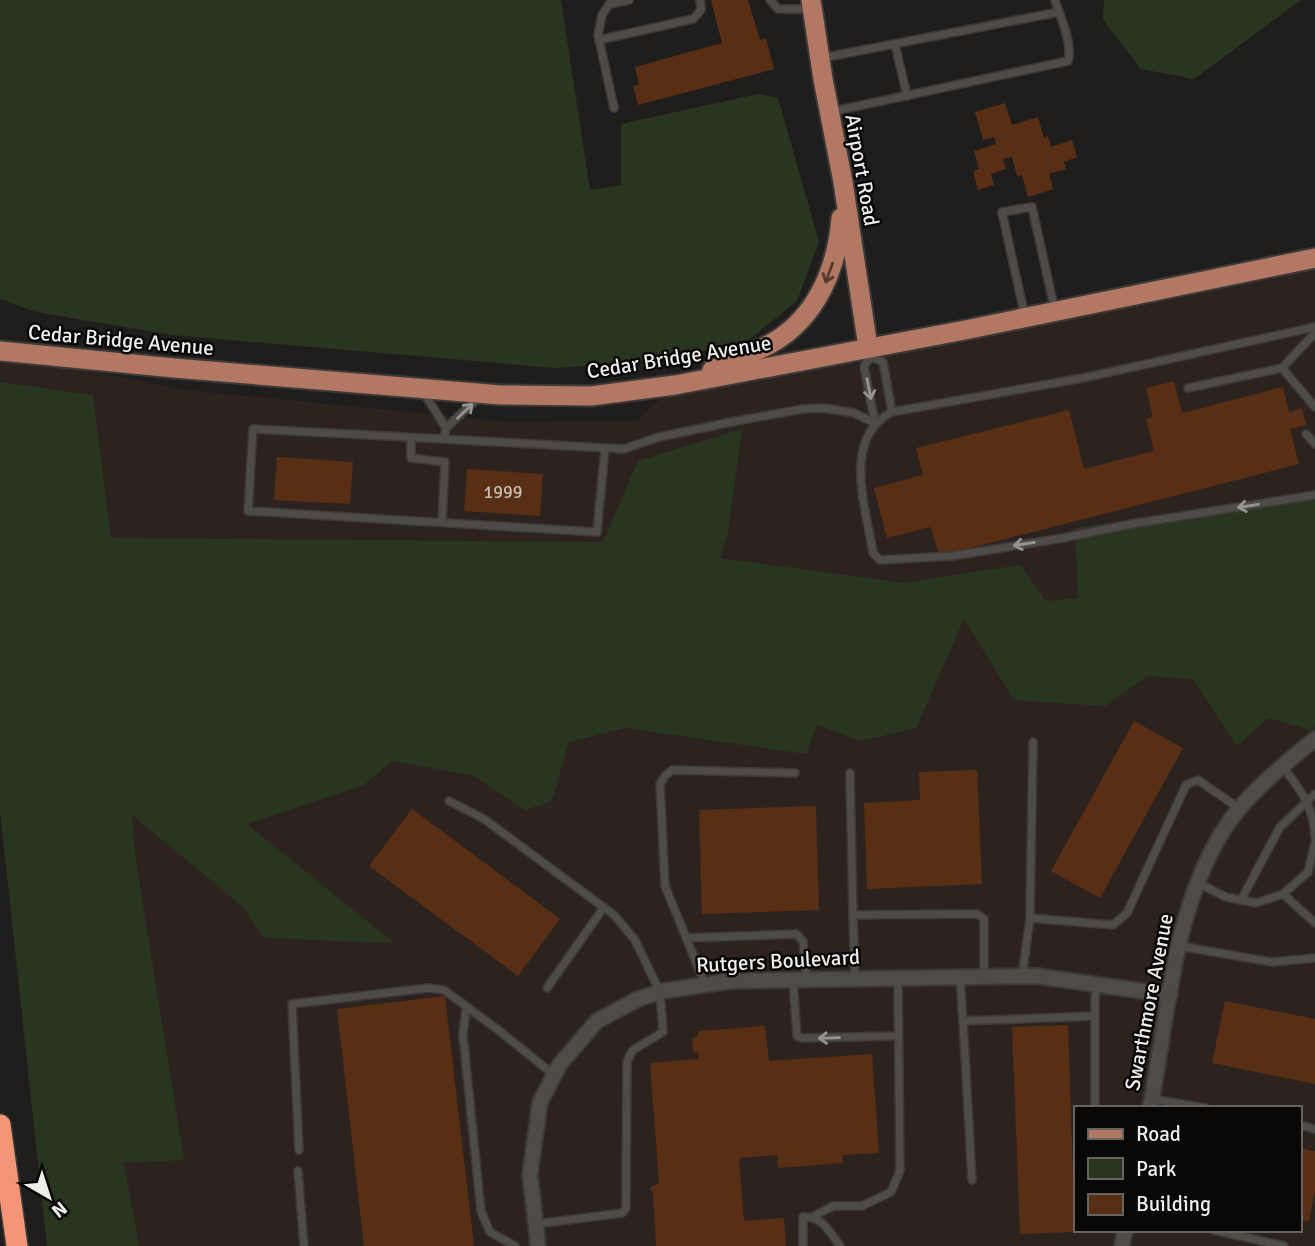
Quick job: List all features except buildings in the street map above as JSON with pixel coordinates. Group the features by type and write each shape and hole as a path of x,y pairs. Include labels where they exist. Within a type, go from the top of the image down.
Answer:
{"highway":[{"path":"0,1125 17,1246"}],"main road":[{"name":"Airport Road","path":"812,4 869,352"},
{"path":"675,385 774,341 798,323 810,309 824,285 839,246 843,182"},
{"name":"Cedar Bridge Avenue","path":"0,351 483,393 591,396 675,385 869,352 1315,258"}],"street":[{"name":"Swarthmore Avenue","path":"1151,1103 1178,946 1198,883 1221,834 1240,809 1315,739"},
{"name":"Rutgers Boulevard","path":"538,1246 530,1174 533,1140 541,1102 560,1064 597,1021 638,999 660,992 731,981 1022,976 1097,983 1170,995"}],"lane":[{"path":"614,108 599,40 602,15 611,2 629,0"},
{"path":"599,40 693,19 701,10 700,0"},
{"path":"829,112 1068,61 1070,55 1055,0"},
{"path":"772,3 778,9 812,4"},
{"path":"820,58 1059,12"},
{"path":"895,44 907,96"},
{"path":"1025,318 1002,212 1032,207 1055,312"},
{"path":"1315,327 1093,376 892,412 875,423 863,448 860,464 873,553 880,559 952,556 1315,495"},
{"path":"1188,388 1282,368 1315,332"},
{"path":"875,423 864,366 869,352 883,362 892,412"},
{"path":"1282,368 1315,407"},
{"path":"421,388 446,428"},
{"path":"444,439 446,428 483,393"},
{"path":"605,449 597,532 248,511 253,429 624,449 659,438 803,409 824,408 854,413 875,423"},
{"path":"1306,434 1315,444"},
{"path":"411,438 411,458 445,462 442,522"},
{"path":"1022,976 1030,918 1033,742"},
{"path":"1198,883 1226,897 1256,902 1283,894 1308,872 1315,839 1314,816 1283,767"},
{"path":"705,984 665,886 660,784 672,770 795,773"},
{"path":"850,773 855,978"},
{"path":"1030,918 1113,925 1127,913 1186,785 1199,780 1240,809"},
{"path":"1241,900 1280,827 1315,794"},
{"path":"449,801 484,819 614,915 635,940 660,992 663,1032 633,1051 627,1061 626,1208 622,1213 535,1224"},
{"path":"1283,894 1315,923"},
{"path":"547,988 604,907"},
{"path":"853,915 981,916 985,924 984,977"},
{"path":"686,938 796,934 803,941 797,1036 897,1036"},
{"path":"1178,946 1272,962 1315,958"},
{"path":"803,1246 803,1217 812,1216 833,1206 862,1206 891,1192 900,1171 898,978"},
{"path":"960,978 972,1180"},
{"path":"1095,1106 1097,983"},
{"path":"299,1150 292,1004 428,988 444,990 498,1029 554,1075"},
{"path":"466,1008 463,1035 481,1211 490,1232 515,1246"},
{"path":"963,1021 1095,1016"},
{"path":"1151,1103 1184,1106"},
{"path":"298,1171 304,1246"},
{"path":"812,1216 832,1232 840,1246"},
{"path":"1222,1232 1284,1246"}],"shaded area":[{"path":"1315,258 1315,1246 55,1246 0,799 0,353 185,390 508,422 637,421 675,385"}],"green space":[{"path":"0,0 561,0 590,190 621,185 621,124 758,94 778,98 819,242 797,301 745,343 643,362 555,368 172,335 36,312 0,299"},
{"path":"1104,0 1301,0 1194,79 1141,69 1103,20"},
{"path":"0,382 93,395 111,538 603,542 638,461 742,429 728,532 720,558 903,583 1020,565 1046,601 1078,598 1075,528 1315,493 1315,726 1313,731 1268,718 1237,746 1193,679 1148,676 1105,706 1014,700 964,619 916,728 861,741 817,725 806,754 625,728 569,742 552,801 525,810 472,775 392,761 364,785 247,824 394,943 264,938 242,906 132,815 135,855 184,1160 124,1163 139,1246 47,1246 0,811"}]}
